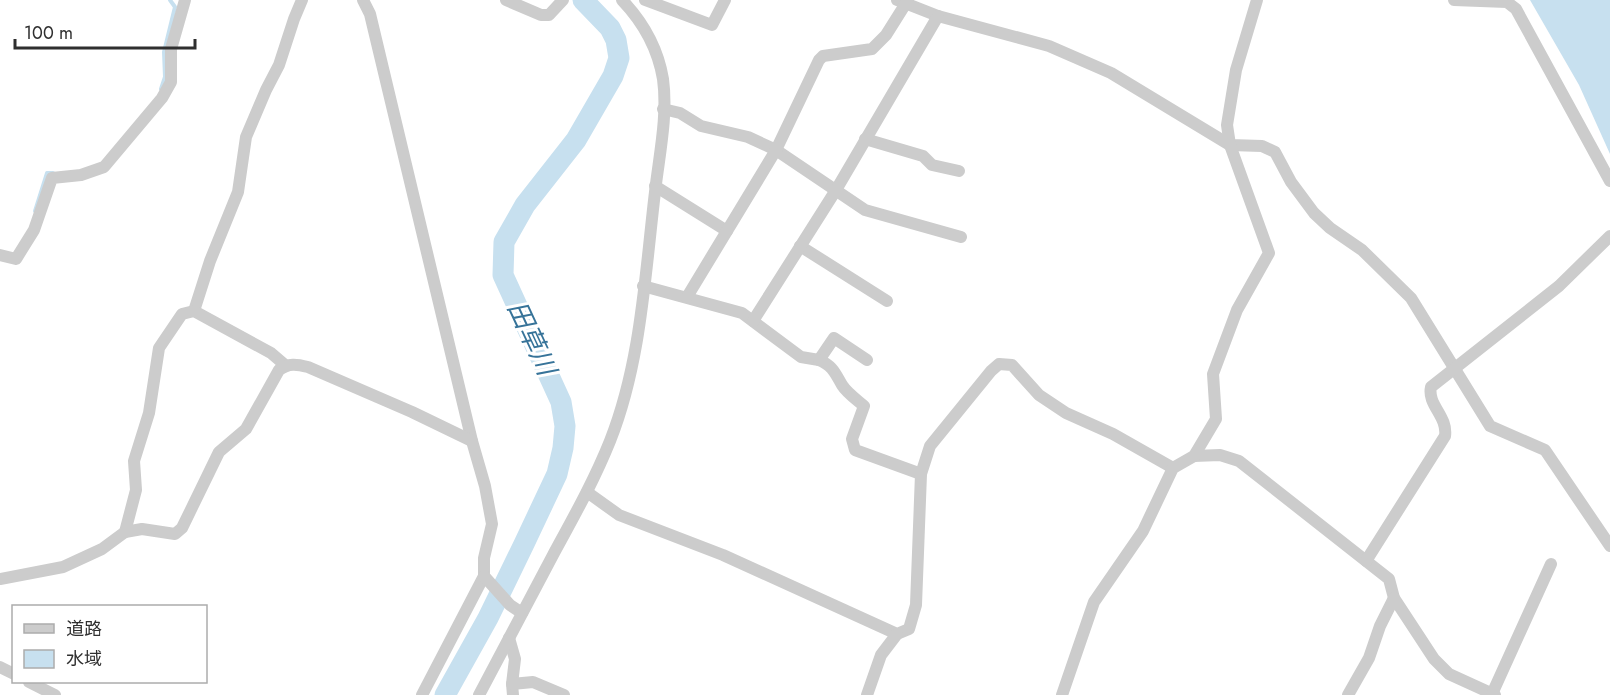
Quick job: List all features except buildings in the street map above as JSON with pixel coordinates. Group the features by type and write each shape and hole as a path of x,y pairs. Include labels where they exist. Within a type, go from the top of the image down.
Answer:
{"street":[{"path":"0,255 16,259 34,230 51,178 81,175 104,167 162,98 171,82 171,49 185,0"},
{"path":"194,312 210,261 238,192 246,137 279,65 302,0"},
{"path":"363,0 370,14 472,441 485,486 492,524 483,558 484,576 422,695"},
{"path":"506,0 540,15 549,15 560,3"},
{"path":"479,695 587,492 610,441 624,400 644,286 656,186 663,109 663,80 656,55 643,25 623,0"},
{"path":"645,0 712,25 725,0"},
{"path":"1194,456 1216,418 1213,374 1237,310 1269,253 1230,145 1227,125 1236,70 1257,0"},
{"path":"1454,0 1507,2 1516,9 1610,181"},
{"path":"687,297 776,150 819,60 824,56 872,49 886,35 904,1 938,16 1049,46 1111,73 1230,145 1262,146 1275,152 1291,182 1314,213 1330,228 1362,250 1411,298 1490,426 1545,450 1610,546"},
{"path":"753,321 836,190 938,16"},
{"path":"663,109 680,113 701,126 748,137 776,150 865,210 961,237"},
{"path":"865,140 923,156 932,165 959,171"},
{"path":"656,186 728,231"},
{"path":"1366,561 1444,436 1446,427 1430,395 1431,387 1558,286 1610,236"},
{"path":"800,246 887,301"},
{"path":"644,286 742,313 801,357 829,364 838,375 843,387 864,406 852,439 855,450 921,474"},
{"path":"125,532 136,490 134,461 149,413 159,348 182,314 194,312 271,352 285,365"},
{"path":"819,360 834,338 867,360"},
{"path":"867,695 881,655 897,634 909,629 916,605 921,474 930,446 999,364 1012,365 1039,395 1066,413 1113,434 1173,468"},
{"path":"0,579 63,567 102,549 125,532 142,529 175,534 182,528 219,452 246,429 279,370 285,365 308,367 412,411 472,441"},
{"path":"1062,695 1094,602 1143,531 1173,468 1194,456 1220,455 1239,461 1389,579 1394,598 1434,659 1449,674 1493,694 1551,564"},
{"path":"587,492 619,515 723,555 897,634"},
{"path":"484,576 510,605 522,613"},
{"path":"1348,695 1369,658 1380,626 1394,598"},
{"path":"509,638 514,659 513,690 533,682 564,695"},
{"path":"33,683 55,695"}],"water":[{"path":"1530,0 1610,0 1610,154 1579,85"}],"waterway":[{"path":"161,89 165,77 164,52 175,7 170,0"},
{"name":"田草川","path":"445,695 488,618 524,544 557,474 563,448 565,426 561,402 503,275 504,242 525,205 576,140 613,76 619,58 616,40 610,28 583,0"},
{"path":"35,211 47,173 53,173"}]}
